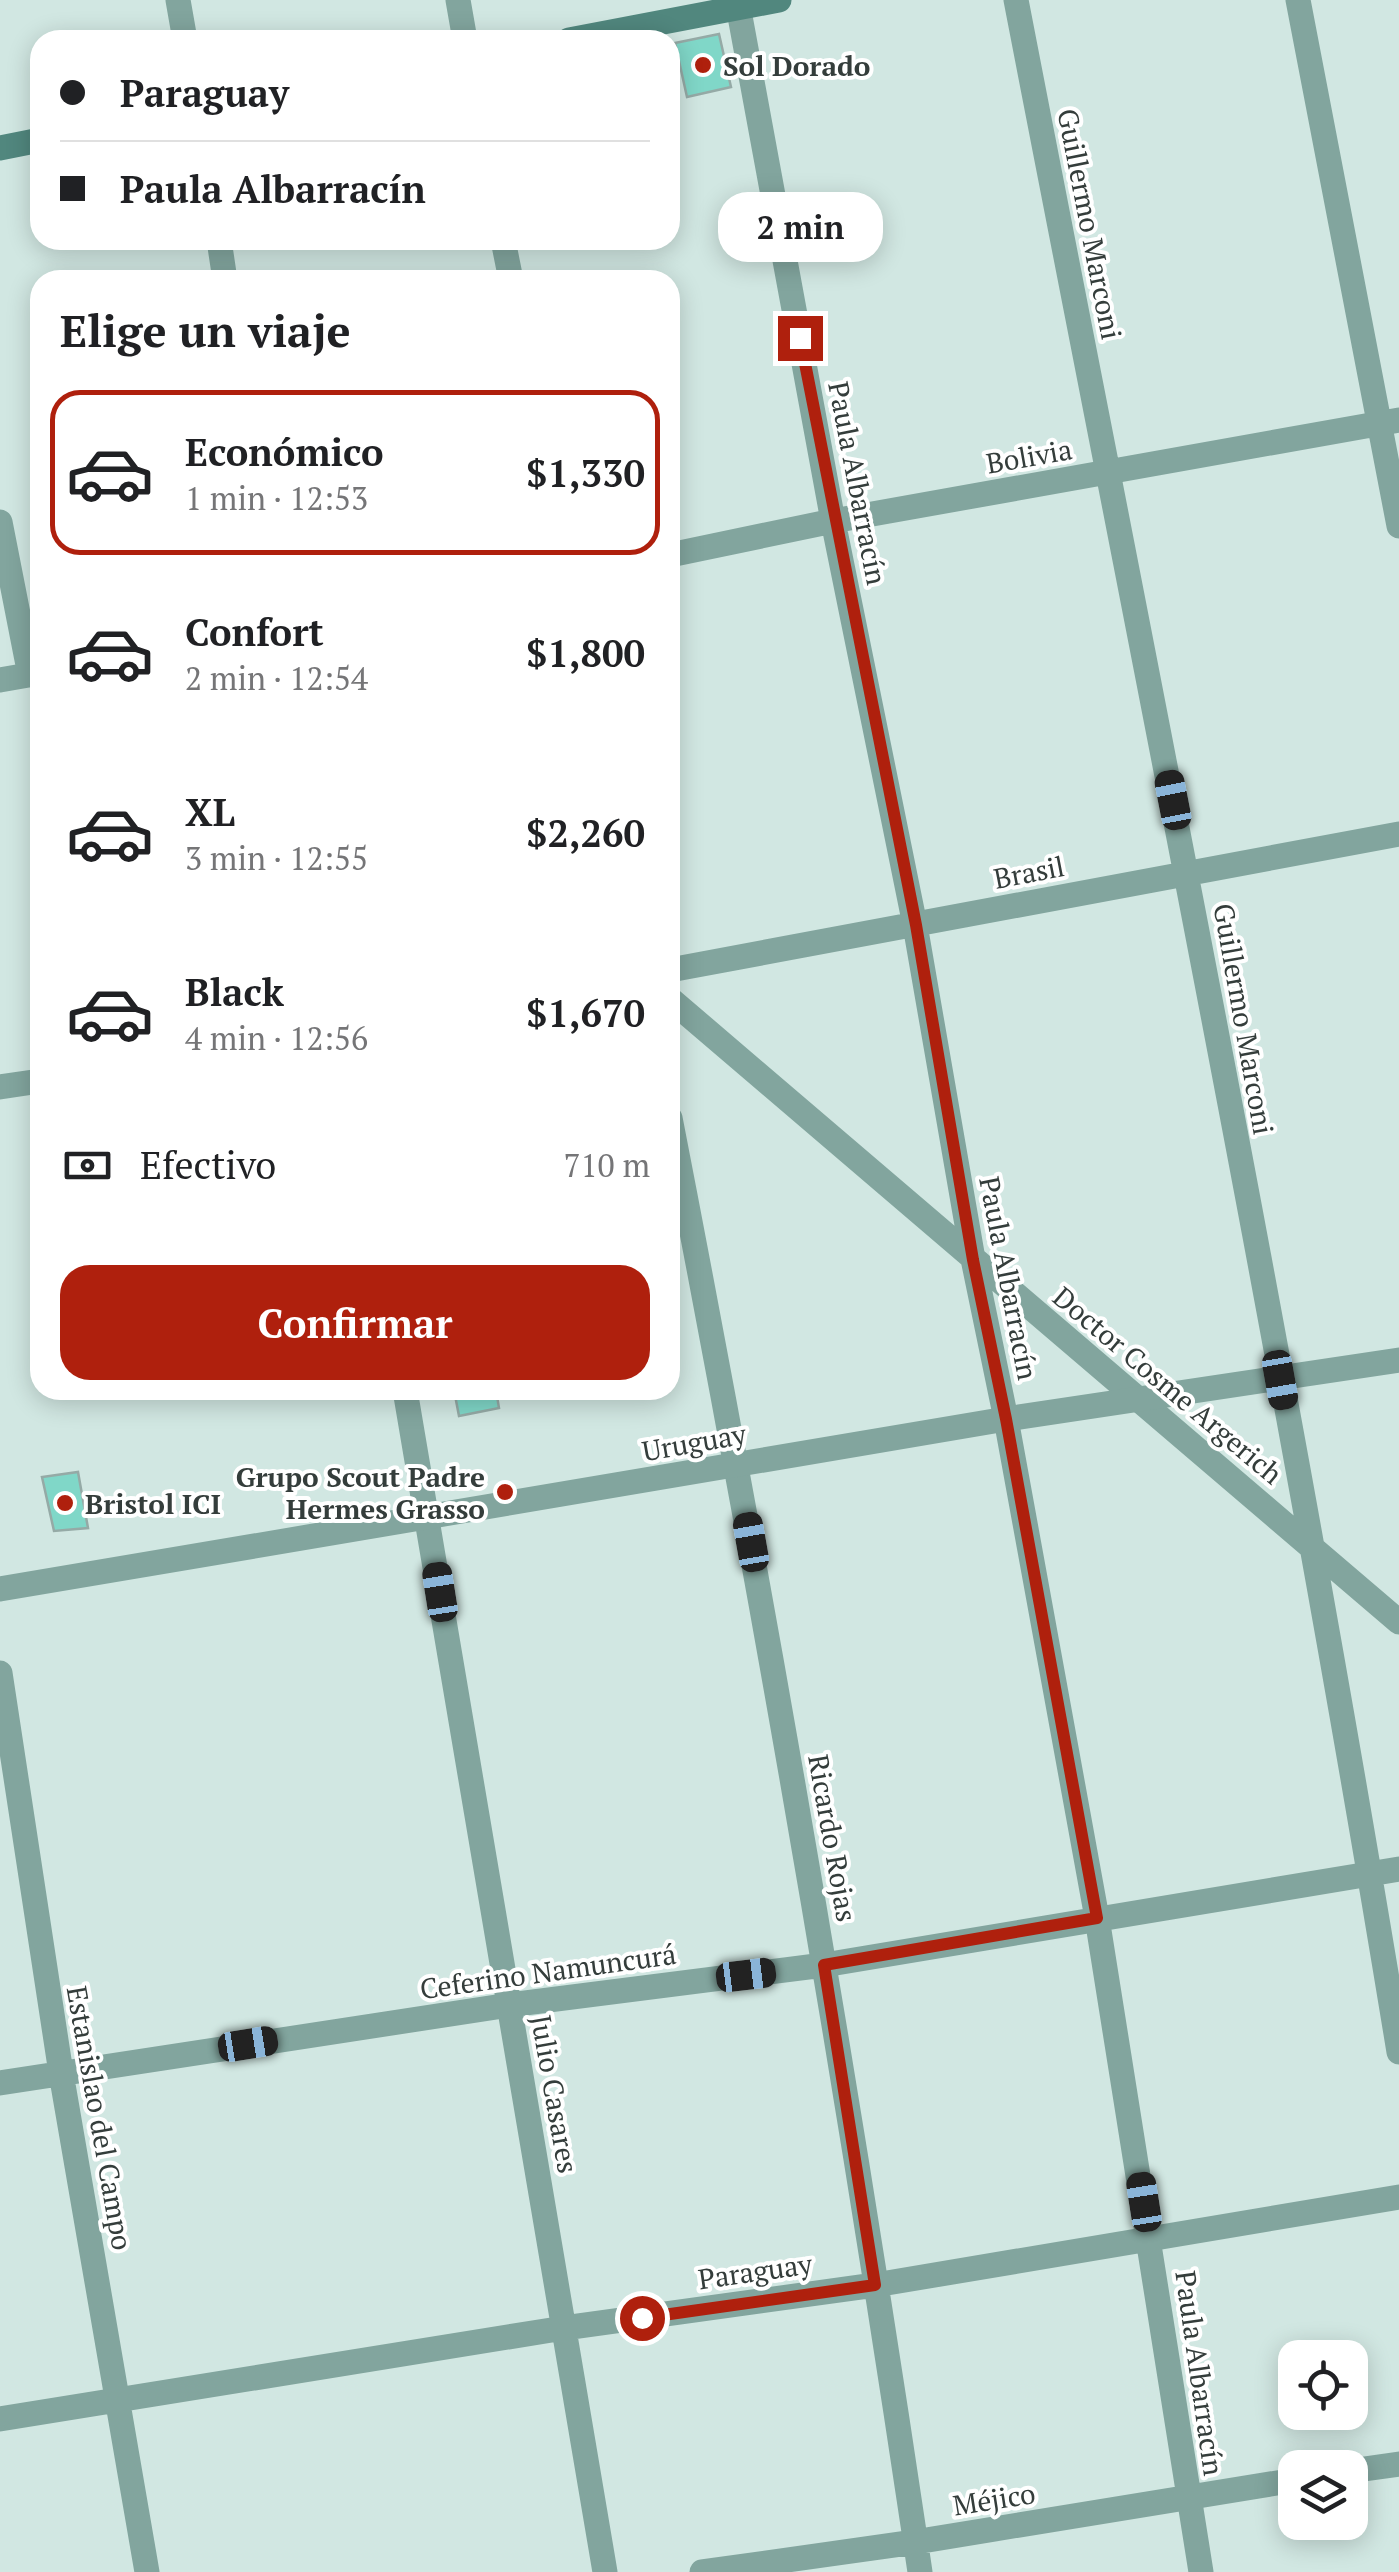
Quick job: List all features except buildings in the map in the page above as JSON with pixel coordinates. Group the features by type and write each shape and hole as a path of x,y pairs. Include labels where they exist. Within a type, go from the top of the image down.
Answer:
{"main road":[{"path":"617,30 738,4 780,0"},
{"path":"0,148 30,142"}],"street":[{"path":"178,0 183,30"},
{"path":"458,0 463,30"},
{"name":"Guillermo Marconi","path":"1016,0 1187,872 1370,1873 1399,2052"},
{"path":"1298,0 1390,421 1399,526"},
{"name":"Paula Albarracín","path":"738,4 833,521 916,925 973,1260 1097,1918 1200,2572"},
{"name":"Bolivia","path":"680,553 833,521 1390,421"},
{"path":"0,522 30,652"},
{"path":"0,680 30,675"},
{"name":"Brasil","path":"680,968 1399,834"},
{"name":"Doctor Cosme Argerich","path":"680,1008 1399,1622"},
{"path":"0,1087 30,1082"},
{"name":"Ricardo Rojas","path":"680,1169 738,1465 824,1965 920,2572"},
{"name":"Uruguay","path":"0,1589 1006,1419 1399,1360"},
{"name":"Julio Casares","path":"407,1400 605,2572"},
{"name":"Estanislao del Campo","path":"0,1672 61,2073 147,2572"},
{"name":"Ceferino Namuncurá","path":"0,2083 510,2004 824,1965 1399,1869"},
{"name":"Paraguay","path":"0,2419 564,2328 875,2285 1399,2197"},
{"path":"1368,2469 1399,2464"},
{"name":"Méjico","path":"702,2572 916,2542 1278,2483"}],"place":[{"name":"Sol Dorado","path":"703,65"},
{"name":"Grupo Scout Padre Hermes Grasso","path":"505,1492"},
{"name":"Bristol ICI","path":"65,1503"}],"route":[{"path":"642,2318 875,2285 824,1965 1097,1918 973,1260 916,925 833,521 800,338"}]}
